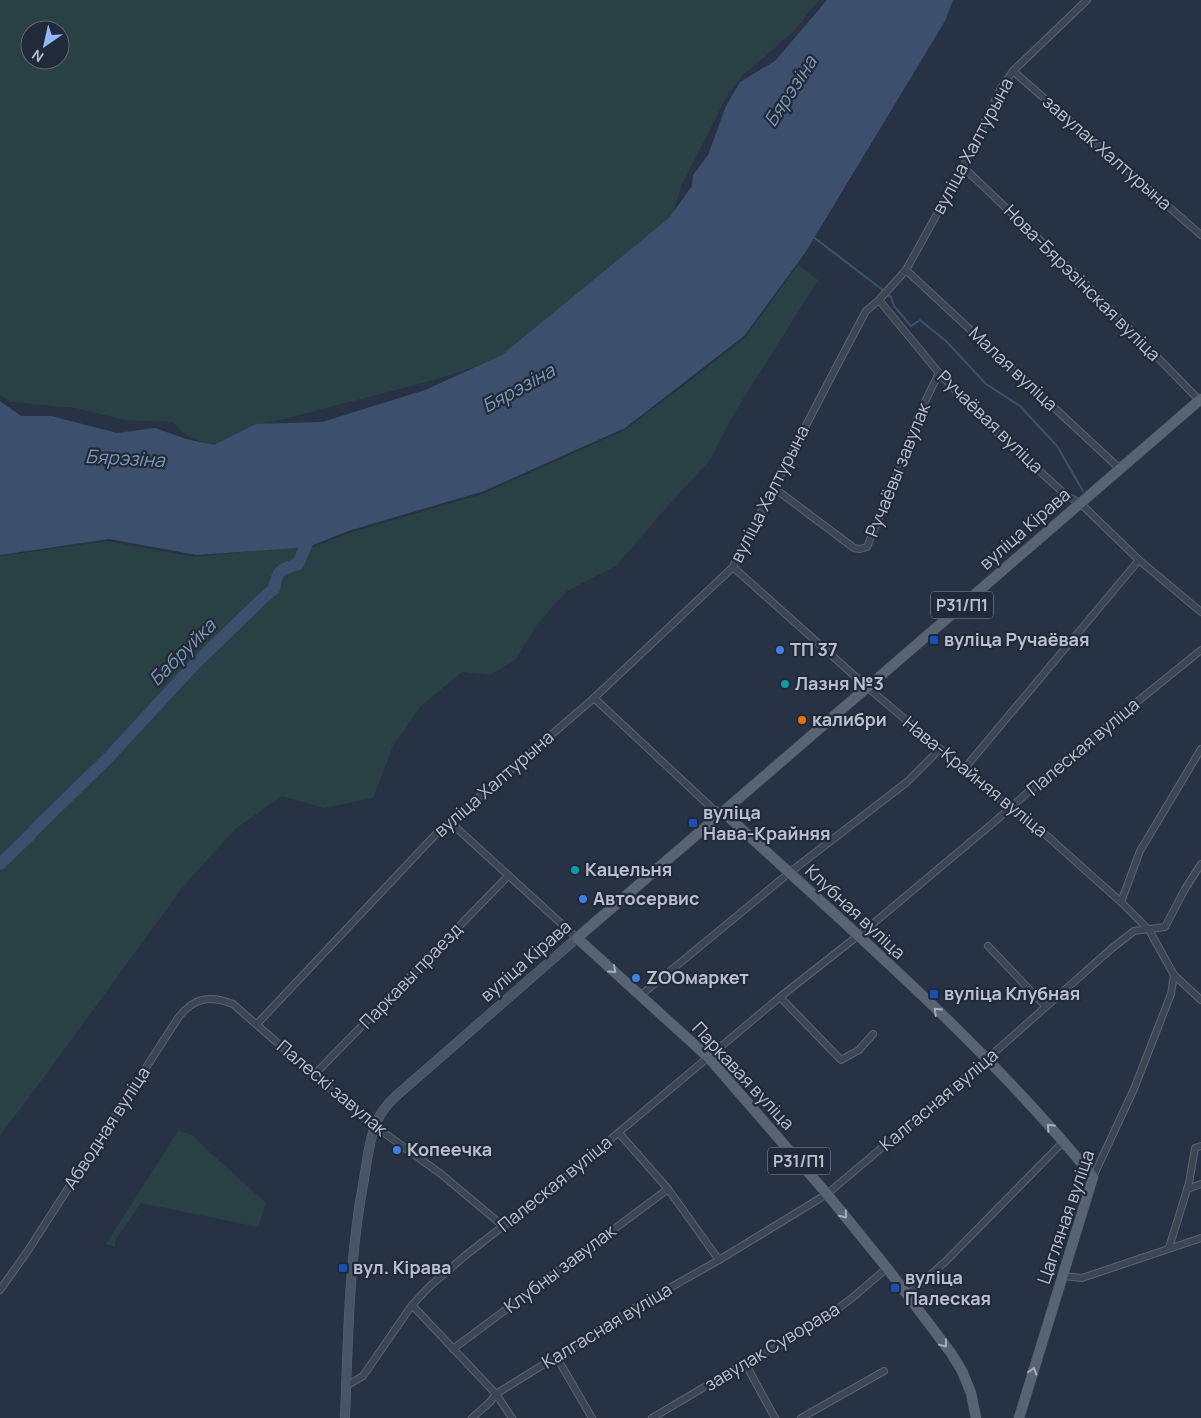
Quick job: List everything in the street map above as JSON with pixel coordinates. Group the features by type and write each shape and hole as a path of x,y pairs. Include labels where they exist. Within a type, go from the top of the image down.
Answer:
{"main road":[{"name":"вуліца Кірава","path":"345,1418 352,1254 360,1197 375,1126 383,1110 396,1096 577,938 1200,399"},
{"name":"Клубная вуліца","path":"723,812 858,935 987,1059 1064,1141 1093,1177"},
{"name":"Паркавая вуліца","path":"577,938 708,1057 827,1194 887,1268 951,1354 962,1371 971,1393 976,1418"},
{"name":"Цагляная вуліца","path":"1019,1418 1093,1177"}],"street":[{"name":"вуліца Халтурына","path":"257,1024 436,834 594,698 733,567 743,543 774,488 809,417 866,311 881,298 906,270 963,166 1001,88 1013,71 1087,0"},
{"name":"завулак Халтурына","path":"1013,71 1201,235"},
{"name":"Нова-Бярэзінская вуліца","path":"963,166 1084,282 1200,399"},
{"name":"Малая вуліца","path":"906,270 1119,468"},
{"name":"Ручаёвая вуліца","path":"881,298 939,372 984,421 1067,496 1080,503 1139,560 1201,612"},
{"name":"Ручаёвы завулак","path":"774,488 854,548 867,547 904,458 917,418 939,372"},
{"path":"964,770 1139,560"},
{"name":"Нава-Крайняя вуліца","path":"733,567 867,687 1010,808 1018,810 1121,902 1149,930 1174,975 1201,1000"},
{"name":"Палеская вуліца","path":"346,1386 363,1376 412,1305 430,1286 619,1133 780,997 858,935 1010,808 1059,765 1201,650"},
{"name":"Клубная вуліца","path":"594,698 714,810 723,812"},
{"path":"641,995 789,873 907,782 940,749"},
{"path":"1121,902 1140,851 1201,750"},
{"name":"Паркавая вуліца","path":"450,822 577,938"},
{"path":"1149,930 1165,928 1185,889 1201,864"},
{"name":"Паркавы праезд","path":"314,1075 508,876"},
{"name":"Калгасная вуліца","path":"472,1418 496,1394 556,1356 827,1194 987,1059 1111,949 1134,931 1149,930"},
{"path":"988,946 1046,1008"},
{"name":"Цагляная вуліца","path":"1093,1177 1134,1089 1171,994 1174,975"},
{"path":"780,997 841,1060 859,1050 873,1034"},
{"name":"Абводная вуліца","path":"0,1290 27,1252 185,1008 194,1002 206,999 221,1000 233,1004"},
{"name":"Палескі завулак","path":"233,1004 361,1116 441,1174 504,1226"},
{"path":"619,1133 668,1189 719,1260"},
{"path":"907,1295 945,1262 1064,1141"},
{"path":"1168,1248 1187,1189 1195,1148 1201,1146"},
{"path":"1187,1189 1201,1184"},
{"name":"Клубны завулак","path":"453,1349 668,1189"},
{"path":"1062,1276 1082,1278 1201,1238"},
{"name":"завулак Суворава","path":"652,1418 825,1318 887,1268"},
{"path":"412,1305 496,1394 512,1418"},
{"path":"556,1356 592,1418"},
{"path":"745,1363 775,1418"},
{"path":"801,1418 884,1370"}],"green space":[{"path":"0,0 819,0 794,31 742,76 728,94 681,186 672,218 504,357 434,380 256,426 215,447 188,436 173,422 125,420 76,408 10,402 0,395"},
{"path":"798,265 818,280 732,417 710,460 616,566 567,591 538,623 516,659 490,675 462,672 420,707 393,746 373,798 324,808 282,796 235,829 182,888 0,1135 0,556 107,541 195,557 292,547 309,549 349,533 483,494 625,430 744,339"},
{"path":"178,1131 190,1134 266,1203 258,1227 141,1203 116,1239 115,1247 106,1244"}],"water":[{"name":"Бярэзіна","path":"827,0 953,0 945,21 805,253 744,336 625,428 484,491 348,531 308,547 197,555 109,539 0,555 0,401 21,416 51,416 117,433 155,428 186,439 214,445 256,424 322,422 425,390 502,355 669,218 692,186 693,175 708,155 726,106 740,82 775,61"}],"waterway":[{"path":"812,236 884,291"},
{"path":"887,294 891,297 894,306 911,326 920,320 946,341 986,384 1020,406 1057,446 1083,491"},
{"name":"Бабруйка","path":"34,830 108,758 193,666 274,589 278,574 283,569 298,564 312,532"},
{"name":"Бабруйка","path":"0,864 31,834"}],"place":[{"name":"вуліца Ручаёвая","path":"934,640"},
{"name":"ТП 37","path":"780,650"},
{"name":"Лазня №3","path":"785,684"},
{"name":"калибри","path":"802,720"},
{"name":"вуліца Нава-Крайняя","path":"693,823"},
{"name":"Кацельня","path":"575,870"},
{"name":"Автосервис","path":"583,899"},
{"name":"ZOOмаркет","path":"636,978"},
{"name":"вуліца Клубная","path":"934,994"},
{"name":"Копеечка","path":"397,1150"},
{"name":"вул. Кірава","path":"343,1268"},
{"name":"вуліца Палеская","path":"895,1288"}]}
